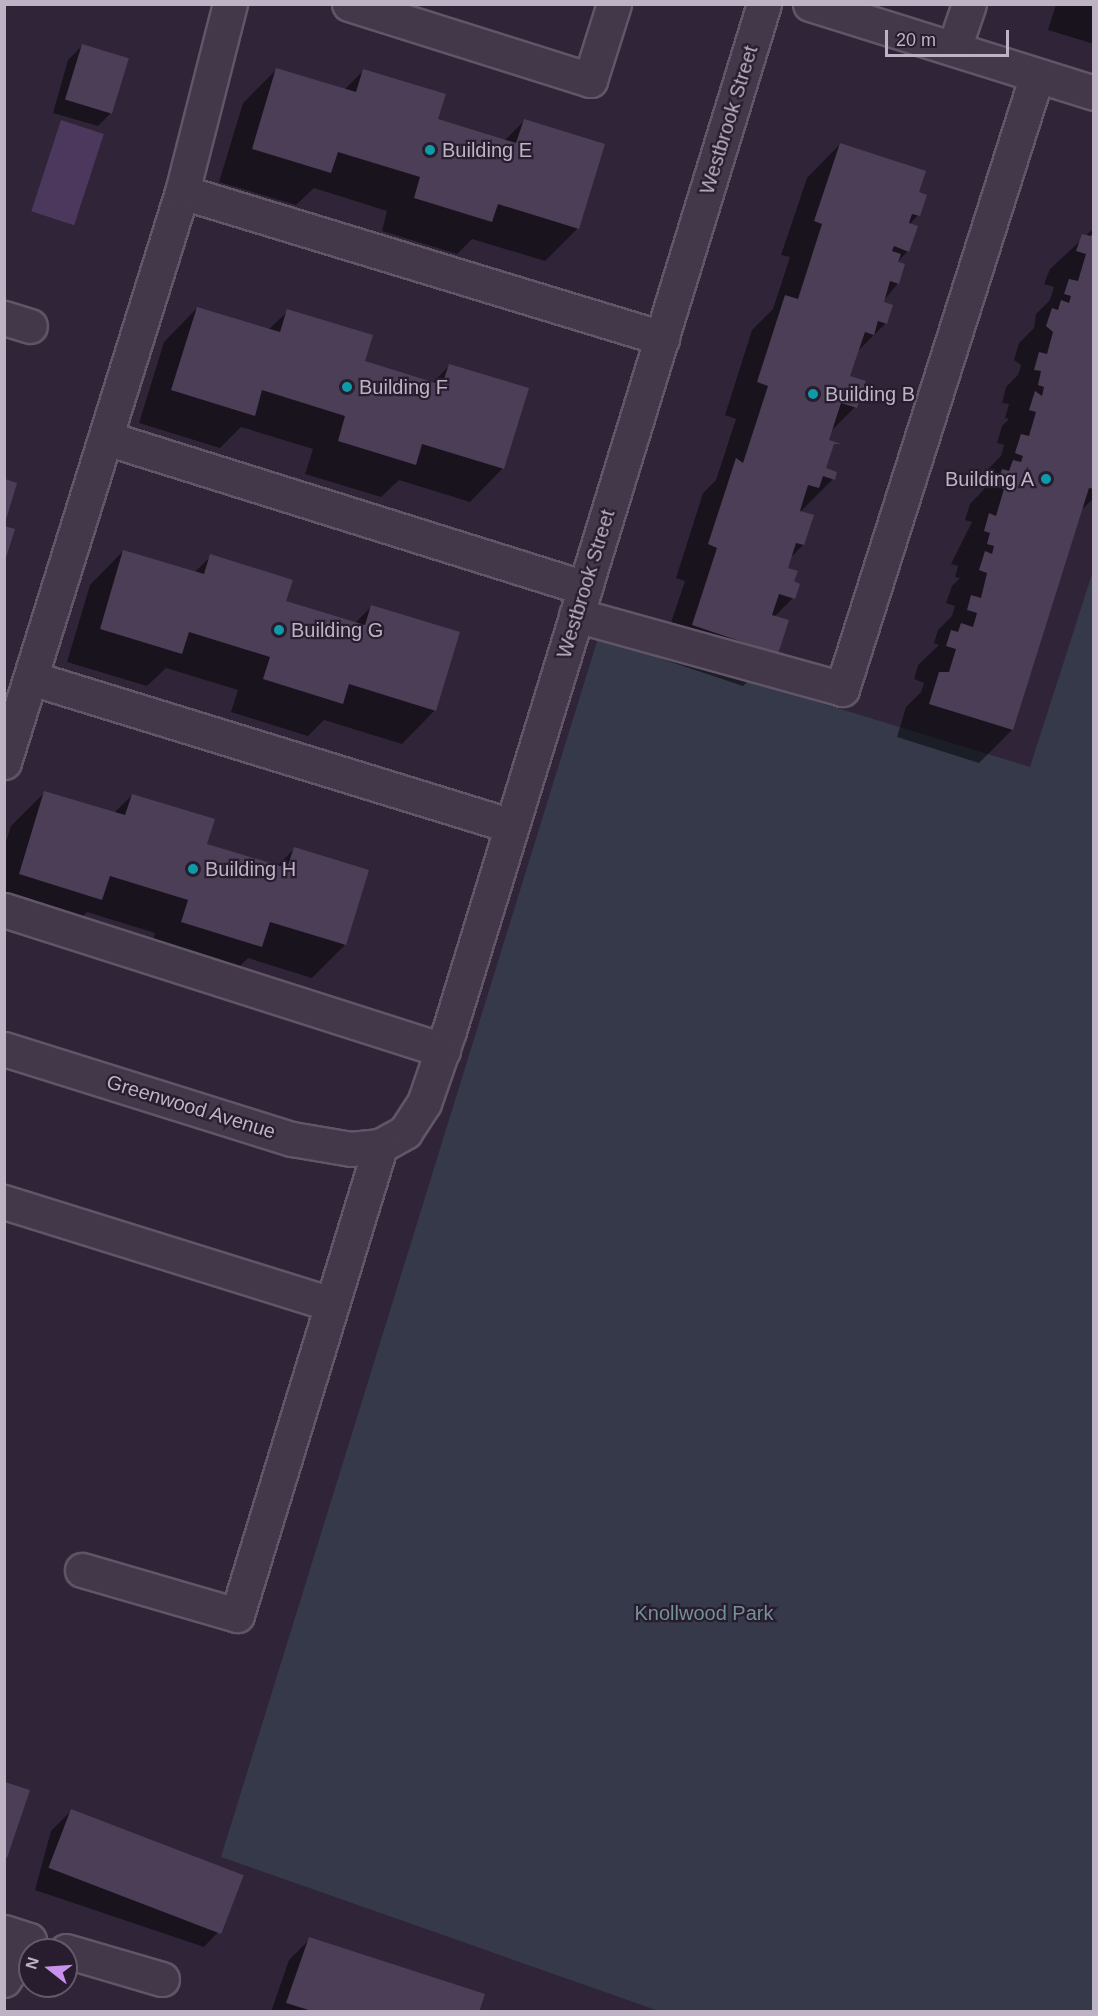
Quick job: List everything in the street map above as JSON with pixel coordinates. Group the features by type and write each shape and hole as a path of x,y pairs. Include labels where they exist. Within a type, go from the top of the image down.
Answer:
{"street":[{"path":"4,762 182,192 230,4"},
{"path":"349,4 590,80 614,4"},
{"name":"Westbrook Street","path":"380,1146 405,1132 424,1103 443,1050 764,4"},
{"path":"810,4 1094,93"},
{"path":"954,48 969,4"},
{"path":"106,438 842,689 1037,75"},
{"path":"182,192 662,338"},
{"path":"31,678 512,826"},
{"path":"4,910 443,1050"},
{"name":"Greenwood Avenue","path":"4,1049 292,1138 351,1149 380,1146"},
{"path":"82,1570 237,1615 380,1146"},
{"path":"4,1202 332,1304"},
{"path":"4,1980 17,1936"},
{"path":"78,1954 162,1978"}],"green space":[{"name":"Knollwood Park","path":"1093,571 1093,2011 659,2011 221,1857 599,635 1030,767"}],"shaded area":[{"path":"61,120 104,134 74,225 31,211"}],"building":[{"path":"82,44 129,58 112,114 65,99"},
{"name":"Building E","path":"276,68 356,92 363,69 446,94 438,119 516,143 524,119 605,144 579,229 498,204 492,222 414,198 420,177 338,152 331,173 252,149"},
{"name":"Building B","path":"840,143 926,171 919,192 927,195 920,216 912,214 909,223 918,226 909,252 894,246 892,251 901,254 898,262 905,264 899,284 890,281 884,302 893,305 887,324 878,321 874,335 865,332 850,376 866,381 857,408 841,403 829,440 841,444 834,444 826,468 837,472 835,480 823,476 819,488 808,485 800,511 814,515 804,545 796,543 788,568 798,571 794,581 800,584 795,599 779,594 772,615 789,620 778,654 692,625 717,548 708,544 736,458 743,463 768,386 757,382 785,295 798,299 822,224 814,221"},
{"name":"Building A","path":"1094,230 1094,489 1089,488 1013,730 929,704 939,672 949,672 956,649 946,646 951,630 958,632 961,623 973,627 977,613 967,610 971,595 981,598 987,573 979,570 985,551 992,554 994,546 987,544 990,533 984,531 989,513 996,516 1004,489 997,487 1002,469 1009,471 1013,460 1021,462 1023,456 1015,453 1021,434 1029,436 1036,412 1029,410 1035,391 1042,396 1044,387 1038,385 1041,371 1034,370 1039,352 1047,354 1053,332 1046,326 1052,308 1058,310 1061,300 1069,303 1071,296 1064,294 1069,279 1078,281 1086,254 1076,251 1082,234 1091,236"},
{"name":"Building F","path":"197,307 280,332 287,309 373,335 365,361 442,385 449,364 529,388 504,469 422,444 416,465 338,441 345,416 262,390 255,416 171,390"},
{"path":"5,479 17,483 5,523"},
{"path":"4,526 15,529 5,561 4,561"},
{"name":"Building G","path":"123,550 204,574 210,554 293,580 286,601 365,625 371,605 460,632 436,711 349,684 343,704 263,679 270,657 189,632 182,654 100,629"},
{"name":"Building H","path":"44,791 125,815 132,794 215,819 207,844 287,868 294,847 369,870 346,945 270,922 262,947 181,922 188,900 110,876 102,900 19,874"},
{"path":"5,1782 30,1790 7,1858 5,1857"},
{"path":"71,1809 244,1875 221,1934 48,1868"},
{"path":"309,1937 485,1994 479,2012 315,2012 286,2003"}],"place":[{"name":"Building E","path":"430,150"},
{"name":"Building F","path":"347,387"},
{"name":"Building B","path":"813,394"},
{"name":"Building A","path":"1046,479"},
{"name":"Building G","path":"279,630"},
{"name":"Building H","path":"193,869"}]}
